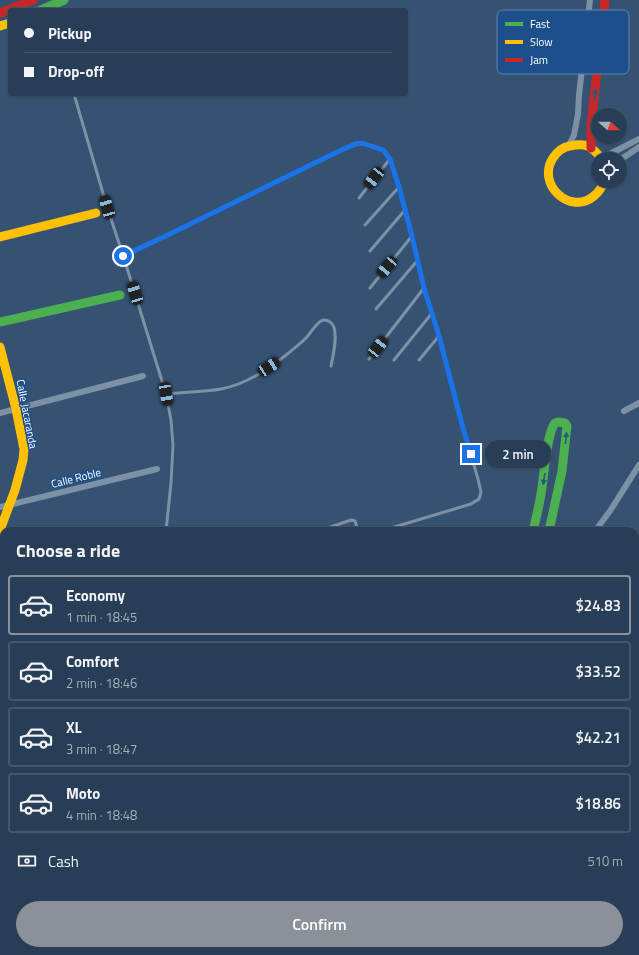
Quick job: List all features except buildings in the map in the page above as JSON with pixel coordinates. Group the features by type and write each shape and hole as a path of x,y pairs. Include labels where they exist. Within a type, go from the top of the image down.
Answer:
{"street":[{"path":"13,8 33,0"},
{"path":"47,8 64,0"},
{"path":"589,10 590,0"},
{"path":"604,10 605,0"},
{"path":"569,145 574,135 577,121 581,74"},
{"path":"592,148 592,126 597,74"},
{"path":"615,152 639,139"},
{"path":"596,152 592,148 580,144 569,145 560,150 553,157 549,166 548,176 551,186 557,194 565,200 575,203 594,197 602,188"},
{"path":"627,155 639,147"},
{"path":"0,237 96,213"},
{"path":"0,322 120,295"},
{"name":"Calle Jacaranda","path":"0,348 16,409 24,449 23,460 15,490 4,506 0,527"},
{"path":"0,413 143,376"},
{"path":"624,411 638,406"},
{"path":"534,527 541,496 548,445 553,425 558,422 565,423 567,426 567,432 562,471 550,527"},
{"path":"495,461 548,445"},
{"path":"598,527 610,512 639,465"},
{"name":"Calle Roble","path":"4,506 157,469"}],"lane":[{"path":"75,96 107,207 166,394 171,420 173,445 166,527"},
{"path":"123,256 355,144 362,143 383,150 390,159 399,187 424,288 439,336 463,428 481,489 479,499 471,504 394,527"},
{"path":"359,198 390,159"},
{"path":"365,225 399,187"},
{"path":"370,251 405,210"},
{"path":"370,288 412,236"},
{"path":"376,309 418,260"},
{"path":"369,359 424,288"},
{"path":"394,360 432,313"},
{"path":"166,394 221,389 235,385 260,373 280,360 300,343 319,323 325,320 332,323 335,331 335,346 331,366"},
{"path":"419,360 439,336"},
{"path":"331,527 353,520 355,521 357,527"}],"traffic: fast":[{"path":"46,8 64,0"},
{"path":"0,322 120,295"},
{"path":"534,527 541,494 549,437 555,423 558,422 565,423 567,426 562,471 550,527"}],"traffic: slow":[{"path":"0,26 8,24"},
{"path":"596,152 589,146 585,145 565,147 553,158 549,168 549,178 552,187 558,194 566,200 575,202 585,201 594,196 601,188"},
{"path":"0,237 96,213"},
{"path":"0,347 16,409 24,449 23,460 15,490 1,527"}],"traffic: jam":[{"path":"13,8 33,0"},
{"path":"604,10 605,0"},
{"path":"0,13 8,10"},
{"path":"591,148 591,126 597,74"}],"route":[{"path":"123,256 355,144 362,143 383,150 390,159 399,187 424,288 439,336 471,454"}]}
